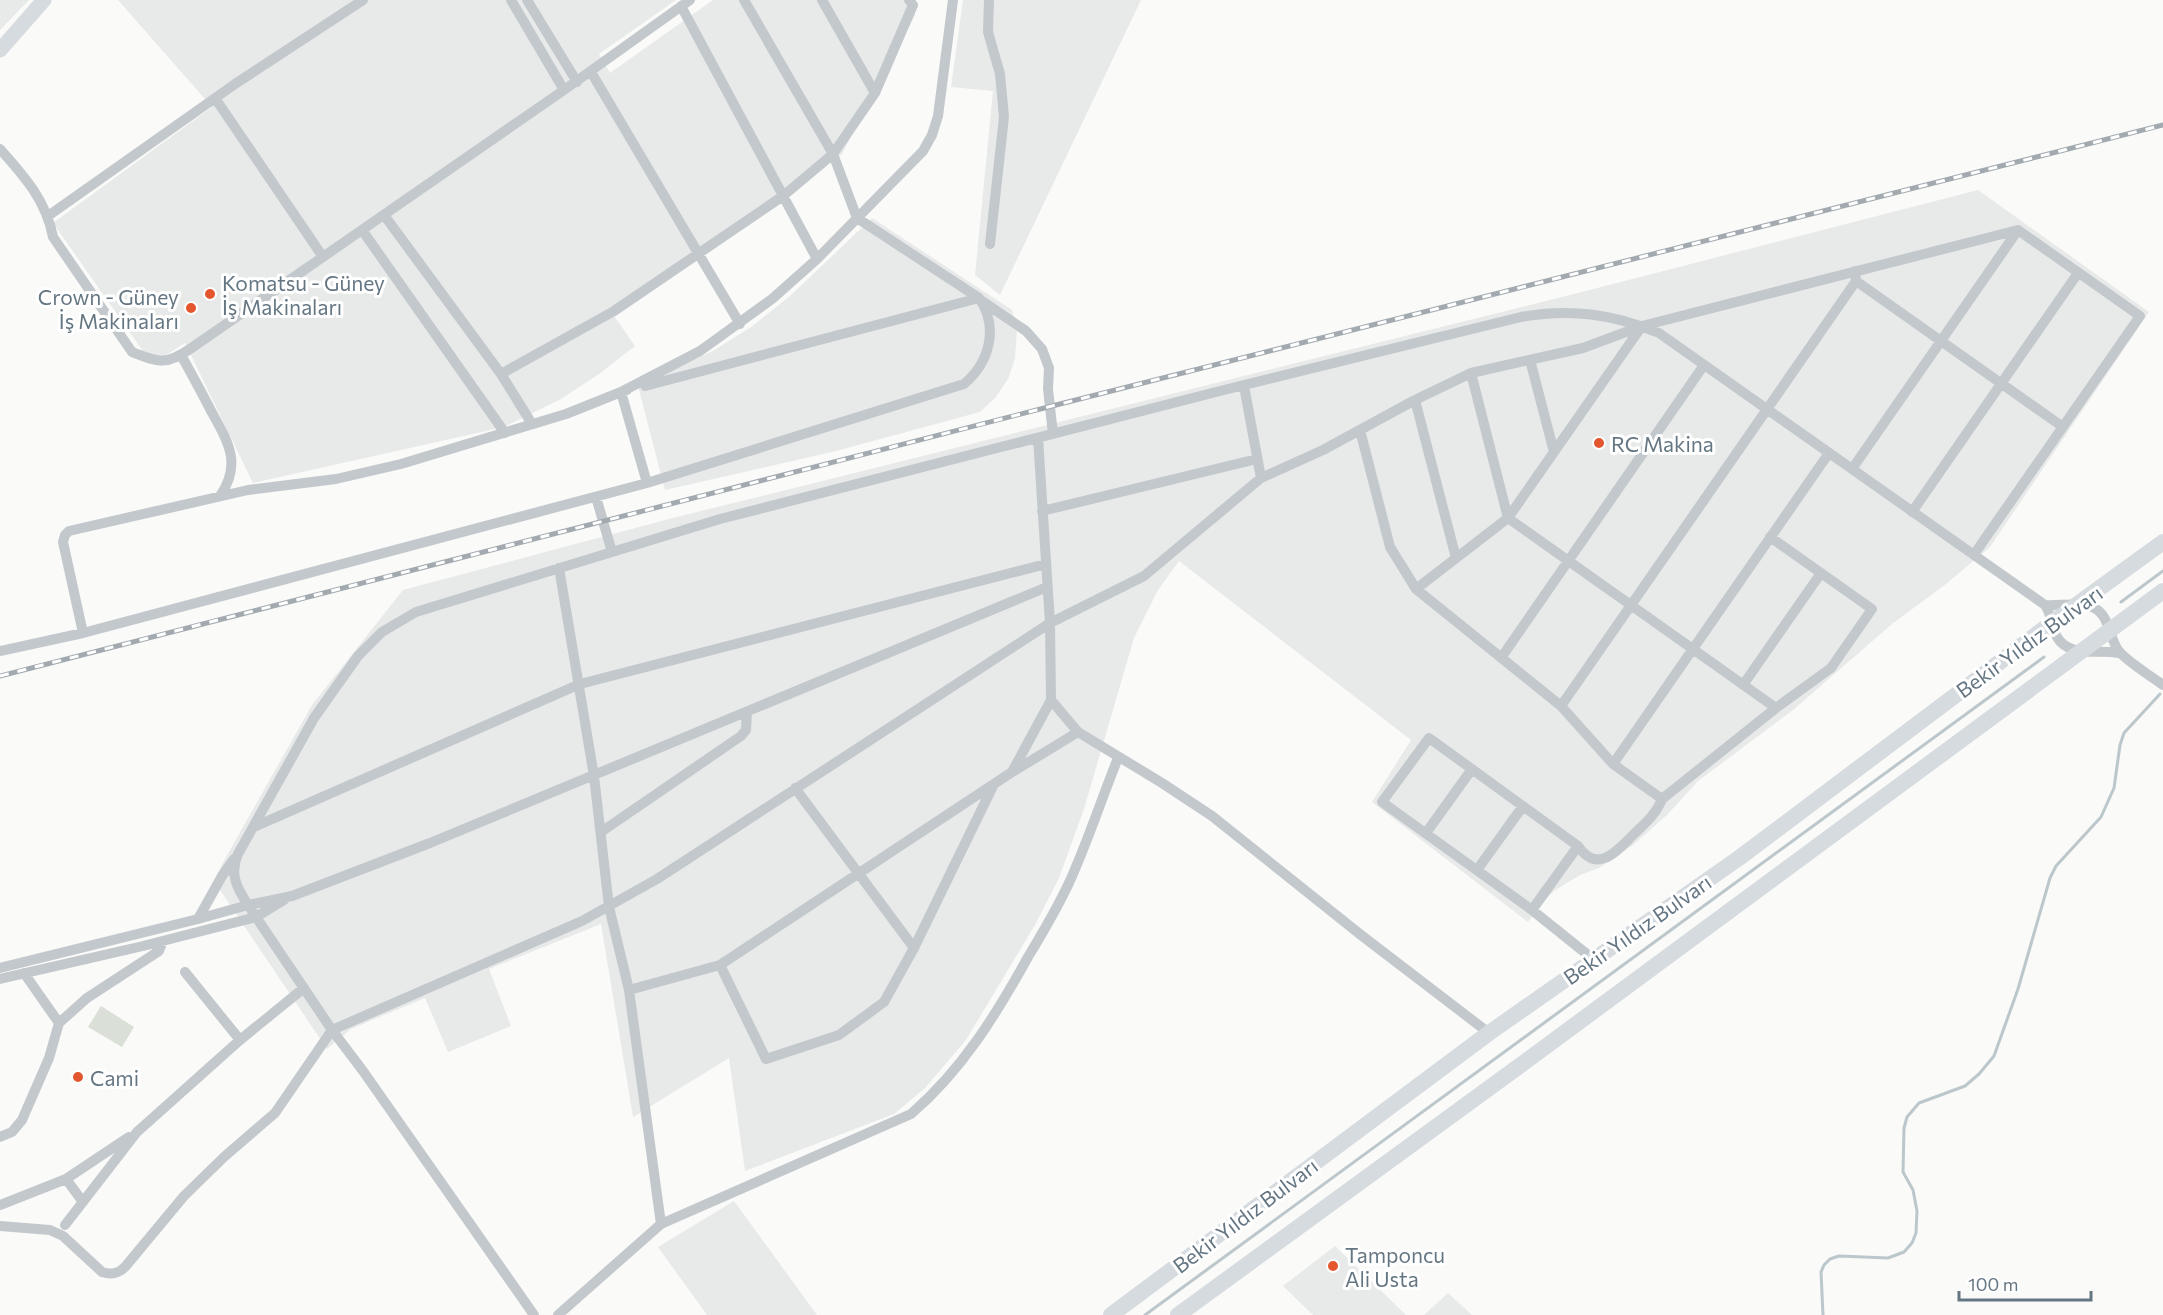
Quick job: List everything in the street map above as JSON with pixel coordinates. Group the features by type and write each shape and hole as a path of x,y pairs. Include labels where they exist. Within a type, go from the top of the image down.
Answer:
{"main road":[{"name":"Bekir Yıldız Bulvarı","path":"1111,1315 1489,1033 1738,858 2053,622 2163,543"},
{"name":"Bekir Yıldız Bulvarı","path":"1178,1315 2163,591"}],"street":[{"path":"0,50 44,0"},
{"path":"48,216 215,98 363,0"},
{"path":"511,0 564,90"},
{"path":"744,0 833,154 857,218 1026,330 1042,349 1049,368 1048,389 1053,434"},
{"path":"822,0 875,93"},
{"path":"501,374 614,311 783,196 833,154 875,93 913,5 909,0"},
{"path":"83,633 63,542 67,532 248,490 369,472 505,433 566,414 621,392 674,366 740,324 817,259 917,159 932,135 938,116 953,0"},
{"path":"989,0 988,32 1000,74 1004,110 990,244"},
{"path":"518,12 532,2 576,82"},
{"path":"0,149 32,185 48,216 53,237 132,352 159,362 173,360 591,72 686,3 817,259"},
{"path":"591,72 740,324"},
{"path":"215,98 322,257"},
{"path":"384,215 501,374 532,424"},
{"path":"362,230 505,433"},
{"path":"1975,553 2140,316 2018,230"},
{"path":"0,1226 50,1230 63,1236 102,1272 110,1274 122,1270 184,1196 224,1157 276,1113 332,1030 582,921 609,907 657,879 1050,623 1144,576 1261,478 1323,450 1415,400 1471,373 1583,348 1642,326 1856,276 2018,230"},
{"path":"1852,469 2018,230"},
{"path":"1912,512 2078,273"},
{"path":"1856,276 2063,427"},
{"path":"1561,706 1767,409 1856,276"},
{"path":"621,392 979,298"},
{"path":"0,651 83,633 647,483 964,384 980,367 989,344 989,320 979,298"},
{"path":"198,919 222,876 254,827 314,718 358,656 382,632 416,612 720,519 1537,314 1586,313 1618,318 1659,333 1912,512 1975,553 2045,605 2051,614 2058,639 2064,646 2072,651 2108,650 2120,653"},
{"path":"1416,589 1508,518 1642,326"},
{"path":"181,355 230,447 232,462 230,476 220,496"},
{"path":"1530,360 1554,452"},
{"path":"1501,658 1704,365"},
{"path":"1471,373 1508,518 1776,708"},
{"path":"1244,386 1261,478"},
{"path":"621,392 647,483"},
{"path":"1415,400 1456,558"},
{"path":"1360,430 1390,547 1416,589 1561,706 1613,764 1662,799"},
{"path":"1012,772 1051,700 1050,623 1038,438"},
{"path":"1613,764 1829,453"},
{"path":"1042,511 1257,459"},
{"path":"596,497 612,552"},
{"path":"1593,958 1532,910 1382,802 1429,738 1578,846 1590,858 1600,860 1610,857 1657,812 1662,799 1776,708 1831,668 1872,609 1770,537"},
{"path":"254,827 580,684 1046,564"},
{"path":"560,568 594,776 609,907 629,990 661,1224"},
{"path":"1743,685 1821,573"},
{"path":"0,979 256,917 292,896 594,776 1047,587"},
{"path":"2045,605 2079,604 2097,609 2120,653 2163,685"},
{"path":"1051,700 1078,732 1212,816 1489,1033"},
{"path":"601,832 741,736 746,730 747,712"},
{"path":"629,990 720,965 1012,772 1078,732"},
{"path":"558,1315 661,1224 911,1114 934,1094 960,1064 986,1028 1045,928 1068,884 1118,758"},
{"path":"1426,833 1472,770"},
{"path":"720,965 766,1059 839,1035 884,1002 915,948 993,785"},
{"path":"795,788 915,948"},
{"path":"1477,870 1523,806"},
{"path":"1532,910 1578,846"},
{"path":"238,854 234,867 234,879 248,905 332,1030 534,1315"},
{"path":"0,968 292,896"},
{"path":"0,1137 12,1131 22,1120 49,1058 59,1023 87,998 159,951 163,941"},
{"path":"185,972 240,1040"},
{"path":"24,974 59,1023"},
{"path":"0,1205 66,1179 137,1132 240,1040 304,988"},
{"path":"65,1225 137,1132"},
{"path":"66,1179 83,1202"}],"shaded area":[{"path":"0,0 29,0 0,30"},
{"path":"118,0 676,0 599,54 610,73 713,0 907,0 915,15 842,154 610,310 635,346 599,374 561,399 504,427 253,483 185,343 152,364 53,223 212,107"},
{"path":"963,0 1141,0 1000,295 975,275 993,91 951,87"},
{"path":"1978,190 2149,312 1990,547 1946,584 1892,624 1793,710 1698,781 1667,815 1633,845 1599,868 1580,875 1554,891 1539,906 1528,922 1372,802 1411,740 1179,561 1158,590 1134,638 1084,809 1059,878 1035,925 966,1040 925,1088 894,1114 745,1171 729,1058 633,1117 601,924 489,969 511,1026 448,1052 425,998 351,1029 327,1049 220,890 217,876 221,866 312,705 403,590 669,519 1578,293"},
{"path":"872,218 1012,310 1017,329 1015,359 1008,379 996,397 980,412 836,451 665,490 638,386 713,351 751,327 790,296"},
{"path":"101,1006 134,1027 122,1047 88,1027"},
{"path":"734,1201 817,1315 707,1315 658,1247"},
{"name":"Tamponcu Ali Usta","path":"1335,1246 1406,1315 1313,1315 1283,1286"},
{"name":"Tamponcu Ali Usta","path":"1448,1293 1472,1315 1424,1315"}],"waterway":[{"path":"2121,602 2163,571"},
{"path":"1145,1315 2044,657"},
{"path":"1823,1315 1821,1272 1830,1259 1839,1256 1888,1258 1904,1252 1912,1243 1916,1233 1917,1211 1913,1190 1903,1172 1904,1128 1907,1117 1919,1103 1965,1086 1994,1056 2018,989 2050,878 2056,866 2101,817 2114,788 2124,733 2160,694"}],"railway":[{"path":"0,676 1056,405 2163,125"}],"place":[{"name":"Komatsu - Güney İş Makinaları","path":"210,294"},
{"name":"Crown - Güney İş Makinaları","path":"191,308"},
{"name":"RC Makina","path":"1599,443"},
{"name":"Cami","path":"78,1077"},
{"name":"Tamponcu Ali Usta","path":"1333,1266"}]}
